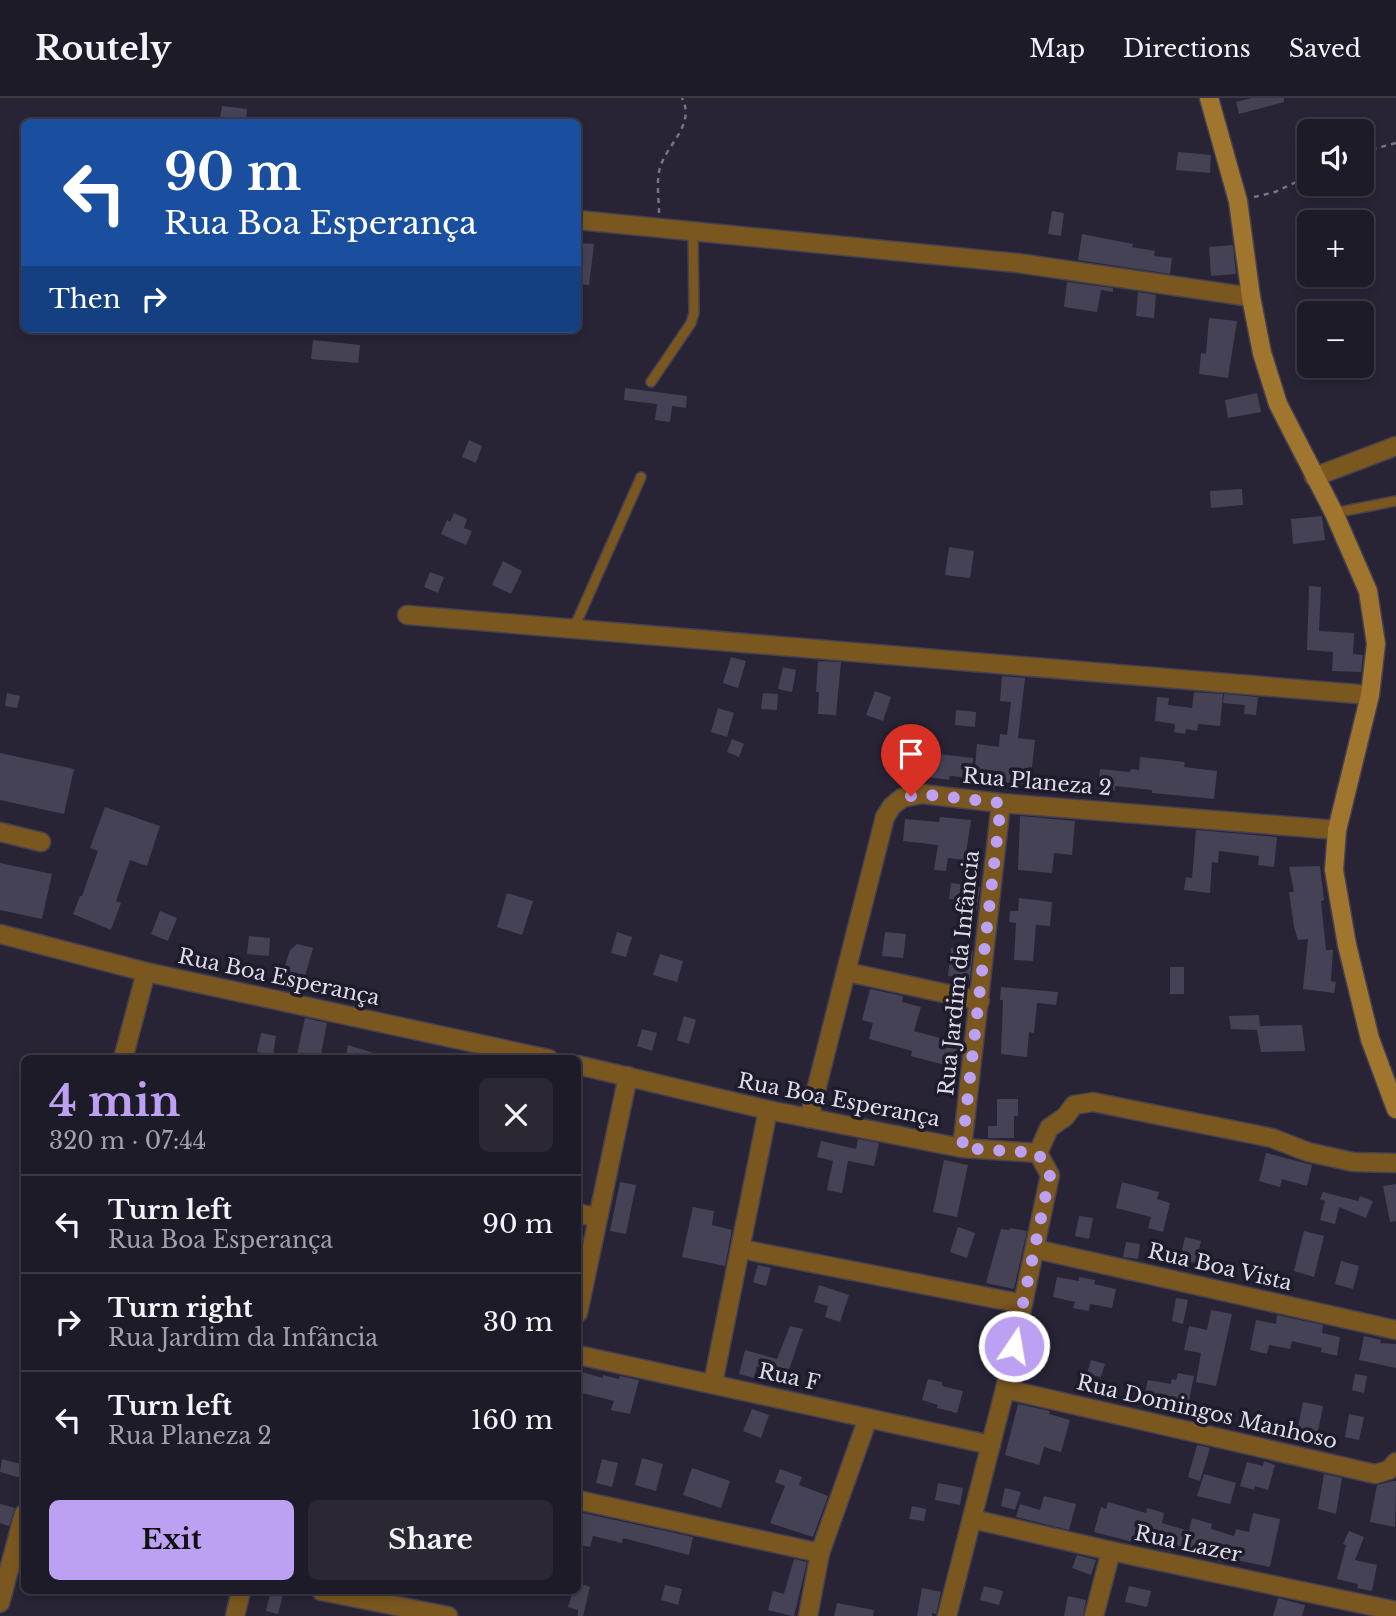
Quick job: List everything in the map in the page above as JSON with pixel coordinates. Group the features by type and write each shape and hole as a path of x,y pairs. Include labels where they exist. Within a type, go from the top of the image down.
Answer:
{"street":[{"path":"1209,98 1238,201 1251,297 1262,353 1278,404 1334,513 1368,591 1376,644 1370,695 1337,830 1334,870 1347,945 1370,1039 1396,1109"},
{"path":"581,220 1018,263 1251,297"},
{"path":"1314,477 1396,446"},
{"path":"407,615 1370,695"},
{"name":"Rua Planeza 2","path":"809,1118 885,817 892,806 902,798 922,794 1001,803 1337,830"},
{"name":"Rua Jardim da Infância","path":"962,1148 1001,803"},
{"path":"0,832 41,842"},
{"name":"Rua Boa Esperança","path":"0,934 146,972 530,1055"},
{"path":"124,1055 146,972"},
{"path":"847,972 980,1001"},
{"name":"Rua Boa Esperança","path":"581,1066 768,1111 962,1148 1038,1153"},
{"path":"581,1298 628,1076"},
{"path":"947,1616 1005,1389 1035,1248 1050,1175 1038,1153 1049,1128 1065,1117 1074,1105 1093,1102 1272,1138 1308,1152 1353,1161 1396,1163"},
{"path":"713,1383 768,1111"},
{"path":"581,1214 597,1218"},
{"name":"Rua Boa Vista","path":"1035,1248 1396,1330"},
{"path":"741,1249 1023,1304"},
{"name":"Rua F","path":"581,1356 991,1445"},
{"name":"Rua Domingos Manhoso","path":"1005,1389 1375,1474 1389,1470 1396,1462"},
{"path":"808,1616 820,1553 868,1418"},
{"path":"581,1501 820,1553"},
{"name":"Rua Lazer","path":"972,1519 1396,1611"},
{"path":"0,1603 21,1525"},
{"path":"1094,1616 1111,1551"},
{"path":"235,1616 240,1594"},
{"path":"336,1594 447,1616"}],"lane":[{"path":"651,382 691,323 694,313 693,230"},
{"path":"574,628 641,477"},
{"path":"1334,513 1396,500"}],"path":[{"path":"667,228 659,216 660,168 680,135 686,105 682,98"},
{"path":"1374,149 1396,143"},
{"path":"1238,201 1275,192 1297,182"}],"building":[{"path":"1252,98 1284,98 1284,102 1239,114 1236,102"},
{"path":"222,106 247,109 246,119 220,118"},
{"path":"1178,152 1211,155 1210,173 1176,170"},
{"path":"1052,211 1064,213 1061,236 1048,234"},
{"path":"1082,234 1133,244 1132,247 1155,251 1154,256 1172,258 1170,274 1078,260"},
{"path":"581,243 594,244 589,285 581,284"},
{"path":"1233,245 1236,274 1211,276 1209,247"},
{"path":"1067,282 1113,288 1113,292 1101,290 1097,312 1064,307"},
{"path":"1138,292 1156,295 1154,318 1136,316"},
{"path":"1209,318 1237,321 1228,378 1199,374 1201,353 1206,354"},
{"path":"313,340 360,345 358,363 311,359"},
{"path":"625,388 687,396 686,408 672,406 670,422 655,420 657,404 624,400"},
{"path":"1257,393 1261,412 1228,418 1225,400"},
{"path":"469,440 482,446 476,463 462,457"},
{"path":"1242,489 1243,505 1211,508 1210,491"},
{"path":"454,513 467,519 464,528 472,531 466,545 441,534 447,520 450,522"},
{"path":"1322,516 1325,540 1293,544 1291,519"},
{"path":"949,547 974,551 970,578 945,575"},
{"path":"503,561 522,571 511,594 492,585"},
{"path":"430,572 444,577 438,593 424,587"},
{"path":"1309,586 1321,587 1319,631 1354,633 1353,654 1363,655 1361,672 1332,671 1333,652 1307,650"},
{"path":"731,657 746,661 738,688 723,683"},
{"path":"818,661 841,662 836,715 818,714"},
{"path":"783,667 796,670 792,692 778,689"},
{"path":"1002,676 1025,678 1018,738 1035,740 1027,785 995,781 996,771 975,768 977,744 999,747 1000,734 1007,735 1011,702 1000,701"},
{"path":"875,691 891,697 883,721 866,715"},
{"path":"1194,692 1223,694 1220,726 1198,724 1197,731 1186,729 1185,734 1174,732 1175,724 1155,721 1157,697 1169,698 1168,705 1192,708"},
{"path":"7,693 20,696 17,708 5,706"},
{"path":"763,693 778,694 777,710 761,709"},
{"path":"1224,694 1258,697 1256,715 1244,714 1245,705 1223,703"},
{"path":"718,708 734,713 727,737 711,732"},
{"path":"956,710 976,712 975,727 955,725"},
{"path":"732,739 744,744 739,757 727,752"},
{"path":"0,753 74,769 64,814 0,800"},
{"path":"930,753 973,758 971,778 950,776 949,780 928,777"},
{"path":"1140,757 1185,762 1184,767 1217,771 1214,799 1152,793 1152,790 1115,786 1115,791 1098,789 1100,769 1130,772 1131,769 1139,770"},
{"path":"105,807 160,826 147,866 130,860 116,901 121,903 111,930 73,914 98,851 90,848"},
{"path":"1020,816 1075,821 1072,855 1054,853 1052,873 1018,870"},
{"path":"940,817 971,820 965,860 948,858 946,871 934,870 938,845 903,841 905,819 939,822"},
{"path":"1196,830 1277,837 1274,867 1258,865 1259,856 1219,851 1218,863 1212,862 1210,893 1184,890 1186,877 1192,878"},
{"path":"0,863 52,874 42,919 0,910"},
{"path":"1320,866 1326,950 1333,950 1331,981 1336,982 1334,993 1303,989 1308,939 1298,940 1289,892 1294,892 1289,867"},
{"path":"951,883 980,887 975,918 958,916 960,900 949,899"},
{"path":"507,893 533,901 522,935 497,927"},
{"path":"1019,898 1052,902 1050,926 1036,925 1033,961 1014,960 1016,923 1009,922 1010,911 1018,911"},
{"path":"160,911 177,918 168,941 151,934"},
{"path":"617,932 632,937 626,957 611,953"},
{"path":"885,932 906,934 903,958 882,956"},
{"path":"249,936 270,938 269,956 247,954"},
{"path":"297,944 313,948 303,984 287,980 283,972 290,950"},
{"path":"951,948 973,951 970,979 948,976"},
{"path":"660,954 683,961 677,982 653,975"},
{"path":"1170,967 1184,967 1184,994 1170,994"},
{"path":"1001,987 1058,992 1056,1005 1037,1003 1034,1033 1029,1032 1027,1057 1001,1054"},
{"path":"870,989 903,996 902,1002 921,1007 914,1031 962,1044 959,1069 911,1056 912,1051 869,1039 873,1023 862,1020"},
{"path":"1259,1015 1260,1026 1302,1025 1305,1051 1261,1052 1257,1030 1231,1029 1229,1016"},
{"path":"684,1016 696,1020 689,1044 677,1040"},
{"path":"305,1018 327,1023 321,1055 297,1055"},
{"path":"642,1029 657,1033 652,1051 637,1046"},
{"path":"261,1033 276,1036 273,1055 257,1052"},
{"path":"348,1045 380,1055 346,1055"},
{"path":"997,1099 1018,1099 1018,1116 1014,1116 1014,1138 988,1138 988,1126 997,1126"},
{"path":"858,1139 879,1143 874,1166 848,1161 842,1193 827,1190 833,1161 817,1157 821,1141 856,1149"},
{"path":"1266,1153 1312,1165 1307,1186 1282,1179 1280,1187 1259,1181"},
{"path":"944,1160 968,1165 957,1217 933,1212"},
{"path":"620,1182 636,1185 626,1234 610,1231"},
{"path":"1122,1182 1159,1192 1157,1199 1170,1203 1163,1232 1148,1228 1151,1217 1116,1208"},
{"path":"1396,1184 1396,1221 1390,1222 1383,1186"},
{"path":"1323,1192 1358,1201 1360,1196 1373,1201 1366,1218 1339,1207 1335,1224 1320,1220 1325,1201 1320,1199"},
{"path":"693,1207 714,1211 712,1225 732,1230 725,1266 682,1257"},
{"path":"1079,1216 1093,1218 1089,1239 1075,1236"},
{"path":"958,1227 975,1233 967,1258 950,1252"},
{"path":"1001,1229 1027,1231 1014,1289 986,1283"},
{"path":"1304,1231 1324,1236 1314,1277 1294,1271"},
{"path":"1185,1237 1201,1241 1196,1263 1180,1259"},
{"path":"1126,1242 1140,1244 1138,1259 1123,1257"},
{"path":"1341,1261 1359,1266 1353,1289 1335,1284"},
{"path":"758,1265 771,1268 766,1286 753,1282"},
{"path":"1057,1277 1079,1281 1079,1277 1095,1280 1094,1284 1116,1289 1112,1308 1090,1304 1089,1311 1073,1308 1075,1302 1053,1297"},
{"path":"819,1285 849,1295 840,1322 825,1317 828,1306 814,1302"},
{"path":"1176,1298 1188,1300 1183,1324 1172,1321"},
{"path":"1211,1310 1232,1314 1216,1386 1196,1382 1201,1353 1184,1350 1189,1326 1207,1330"},
{"path":"1277,1315 1323,1325 1322,1333 1340,1337 1337,1356 1321,1352 1322,1348 1292,1341 1290,1349 1269,1345 1267,1354 1250,1350 1256,1320 1276,1324"},
{"path":"790,1326 803,1329 786,1378 757,1366 754,1378 739,1374 745,1350 777,1359"},
{"path":"1364,1336 1381,1340 1380,1343 1396,1344 1396,1368 1359,1360"},
{"path":"1091,1360 1105,1364 1101,1377 1087,1374"},
{"path":"581,1372 603,1378 603,1375 639,1380 630,1414 611,1410 614,1401 581,1393"},
{"path":"1178,1373 1194,1376 1187,1410 1166,1406 1167,1401 1144,1397 1148,1380 1171,1384"},
{"path":"1355,1374 1367,1376 1364,1393 1352,1390"},
{"path":"928,1379 963,1391 957,1413 937,1408 938,1405 922,1400"},
{"path":"1303,1402 1323,1406 1317,1436 1297,1432"},
{"path":"1018,1404 1050,1411 1049,1414 1070,1420 1061,1452 1044,1447 1039,1465 1005,1455"},
{"path":"752,1409 769,1415 761,1438 743,1431"},
{"path":"1349,1414 1364,1417 1359,1440 1345,1437"},
{"path":"1197,1445 1210,1448 1200,1481 1188,1477"},
{"path":"642,1458 663,1464 656,1491 635,1485"},
{"path":"2,1459 21,1464 21,1478 0,1472"},
{"path":"602,1459 618,1463 612,1487 596,1483"},
{"path":"1264,1461 1275,1465 1268,1490 1255,1486 1254,1490 1240,1486 1247,1462 1263,1466"},
{"path":"692,1468 730,1481 721,1508 683,1495"},
{"path":"780,1469 802,1477 799,1485 828,1496 813,1537 770,1523 785,1486 775,1482"},
{"path":"1204,1474 1236,1483 1230,1504 1197,1496"},
{"path":"1324,1474 1342,1478 1336,1514 1318,1509"},
{"path":"1396,1481 1395,1527 1370,1522 1377,1485"},
{"path":"938,1483 963,1488 960,1505 935,1500"},
{"path":"1005,1488 1021,1492 1015,1510 1001,1506"},
{"path":"1044,1496 1076,1504 1069,1530 1016,1517 1020,1504 1040,1510"},
{"path":"1108,1502 1146,1513 1147,1508 1164,1513 1162,1523 1189,1531 1192,1518 1212,1524 1211,1529 1234,1536 1236,1529 1249,1532 1253,1513 1280,1519 1270,1567 1226,1558 1225,1563 1172,1548 1171,1552 1094,1532 1101,1507 1106,1509"},
{"path":"0,1504 15,1508 9,1526 0,1523"},
{"path":"912,1506 926,1509 924,1521 909,1519"},
{"path":"583,1513 693,1537 689,1555 623,1538 622,1543 593,1536 590,1547 581,1545"},
{"path":"1349,1531 1364,1537 1355,1560 1377,1565 1372,1591 1337,1579 1346,1545 1343,1544"},
{"path":"1077,1555 1096,1560 1091,1575 1072,1568"},
{"path":"794,1559 807,1562 794,1616 768,1610 773,1591 784,1594"},
{"path":"581,1584 590,1587 583,1616 578,1616 578,1610 568,1607 572,1594 581,1594"},
{"path":"665,1585 682,1589 678,1605 661,1600"},
{"path":"984,1586 1003,1591 999,1605 980,1600"},
{"path":"1129,1586 1151,1591 1147,1607 1125,1602"},
{"path":"922,1588 941,1592 936,1614 932,1613 932,1616 917,1616"},
{"path":"270,1594 283,1594 278,1614 266,1611"},
{"path":"1068,1596 1086,1600 1083,1616 1064,1616"},
{"path":"1278,1598 1305,1605 1302,1616 1273,1616"},
{"path":"837,1603 874,1610 873,1616 834,1616"}],"route":[{"path":"911,796 922,794 1001,803 962,1148 1038,1153 1050,1175 1014,1346"}]}
